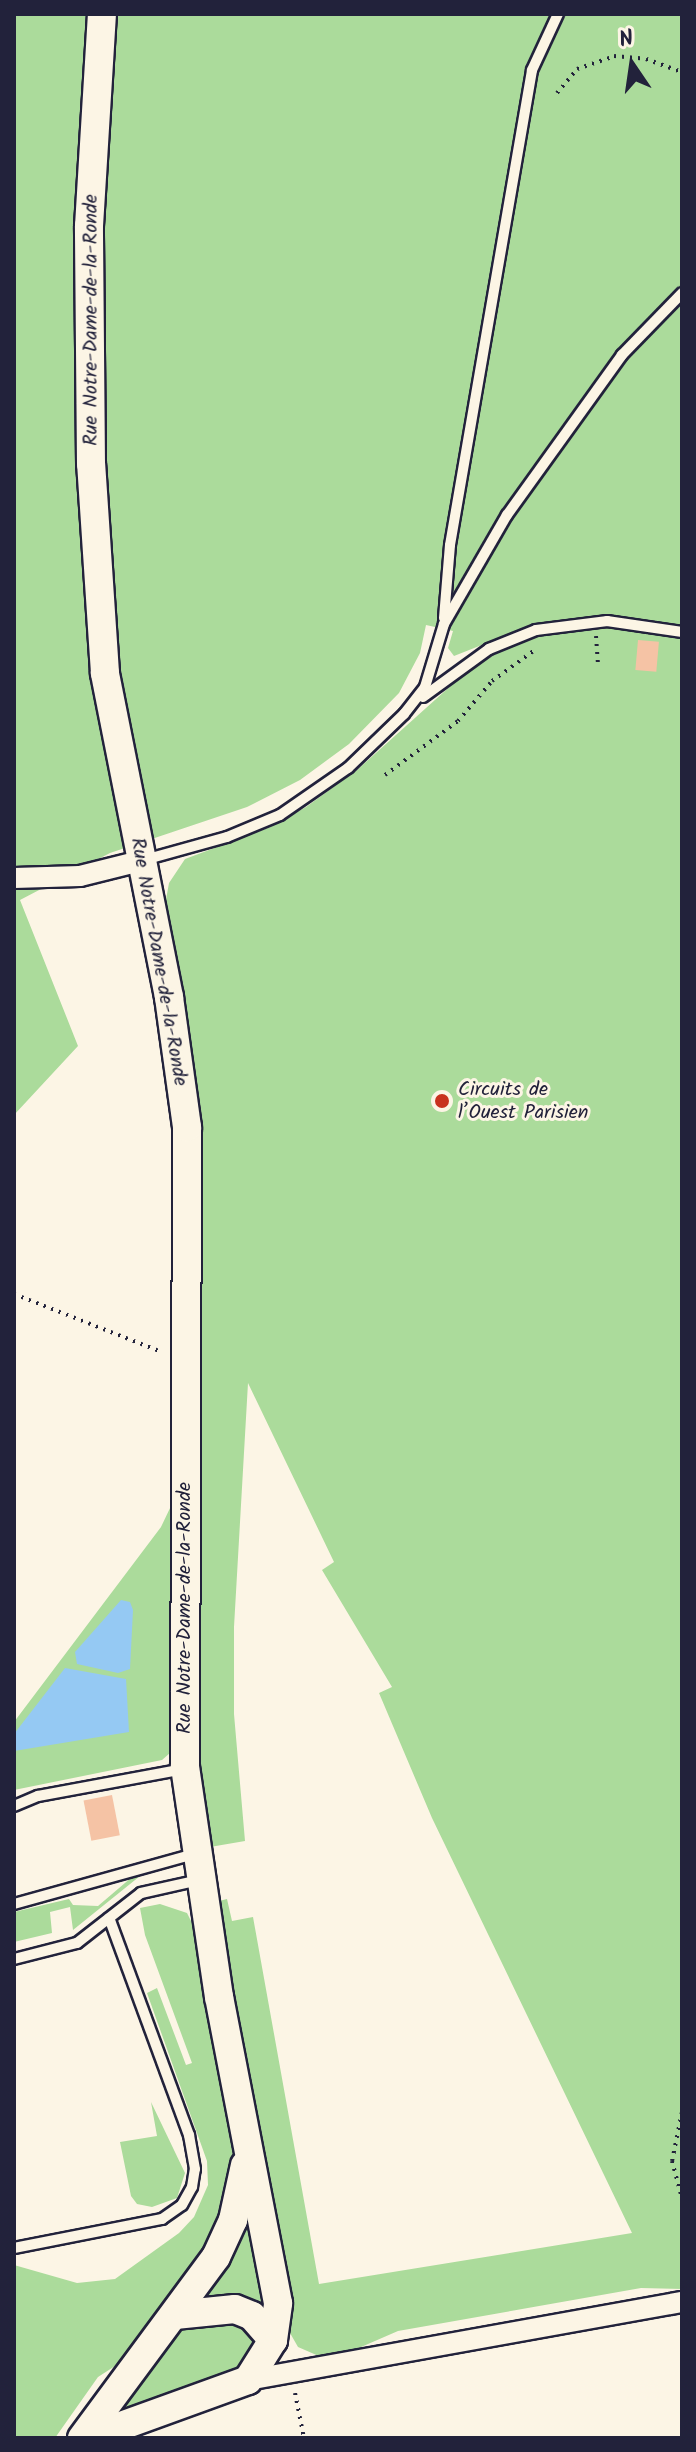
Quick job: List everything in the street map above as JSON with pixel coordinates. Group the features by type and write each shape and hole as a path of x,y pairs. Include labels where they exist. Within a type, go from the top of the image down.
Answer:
{"main road":[{"name":"Rue Notre-Dame-de-la-Ronde","path":"102,14 89,226 91,464 105,673 169,997 187,1127 185,1768 197,1867 247,2149 275,2278 273,2340"},
{"name":"Rue Notre-Dame-de-la-Ronde","path":"82,2438 216,2257 233,2220 247,2149"},
{"path":"88,2438 248,2380 273,2340 252,2316 235,2309 175,2315"}],"street":[{"path":"14,878 80,876 140,861"},
{"path":"248,2380 682,2302"}],"lane":[{"path":"404,714 425,687 444,624 450,545 530,81 543,37 558,14"},
{"path":"444,624 507,515 600,382 682,293"},
{"path":"140,861 227,837 280,815 348,768 404,714 489,649 551,627 595,622 682,632"},
{"path":"14,1806 38,1796 185,1768"},
{"path":"14,1904 197,1867"},
{"path":"14,1959 77,1943 141,1893 197,1867"},
{"path":"14,2248 162,2219 176,2210 192,2187 195,2169 189,2135 109,1918"}],"path":[{"path":"557,93 577,69 614,56 646,59 682,72"},
{"path":"595,622 598,667"},
{"path":"385,775 458,721 492,681 538,648 551,627"},
{"path":"14,1294 186,1362"},
{"path":"682,2112 672,2161 682,2199"},
{"path":"291,2372 304,2438"}],"green space":[{"path":"14,14 682,14 682,2289 641,2288 398,2331 345,2354 321,2357 298,2347 290,2333 219,1901 227,1899 232,1921 253,1917 319,2284 632,2233 432,1818 379,1693 392,1687 322,1570 334,1562 248,1383 234,1627 234,1714 245,1841 210,1847 199,1774 165,905 169,883 185,859 268,828 306,807 357,770 465,673 511,644 507,635 454,656 448,648 453,631 426,625 420,653 399,693 349,744 300,780 247,807 110,853 20,900 78,1046 14,1115"},
{"path":"171,1506 170,1753 162,1760 14,1790 14,1722 161,1527"},
{"path":"140,1876 73,1930 70,1907 50,1912 52,1933 14,1942 14,1912 69,1899 73,1905 98,1906 132,1877"},
{"path":"160,1904 187,1913 195,1929 232,2122 234,2178 221,2232 129,2357 98,2377 55,2438 14,2438 14,2265 77,2283 115,2279 179,2233 194,2217 208,2185 207,2161 147,1993 157,1988 186,2065 192,2063 145,1935 140,1908"},
{"path":"151,2102 185,2173 177,2198 152,2207 137,2204 131,2196 120,2142 157,2136"},
{"path":"244,2209 262,2249 261,2306 202,2295"},
{"path":"211,2318 241,2324 254,2338 243,2362 232,2372 119,2415 112,2406 175,2334"}],"water":[{"path":"121,1600 130,1602 133,1610 130,1669 118,1673 77,1664 75,1652"},
{"path":"65,1668 126,1679 129,1732 14,1751 14,1734"}],"building":[{"path":"638,640 659,642 656,672 635,670"},
{"path":"112,1795 120,1835 91,1841 84,1801"}],"place":[{"name":"Circuits de l’Ouest Parisien","path":"442,1101"}]}
